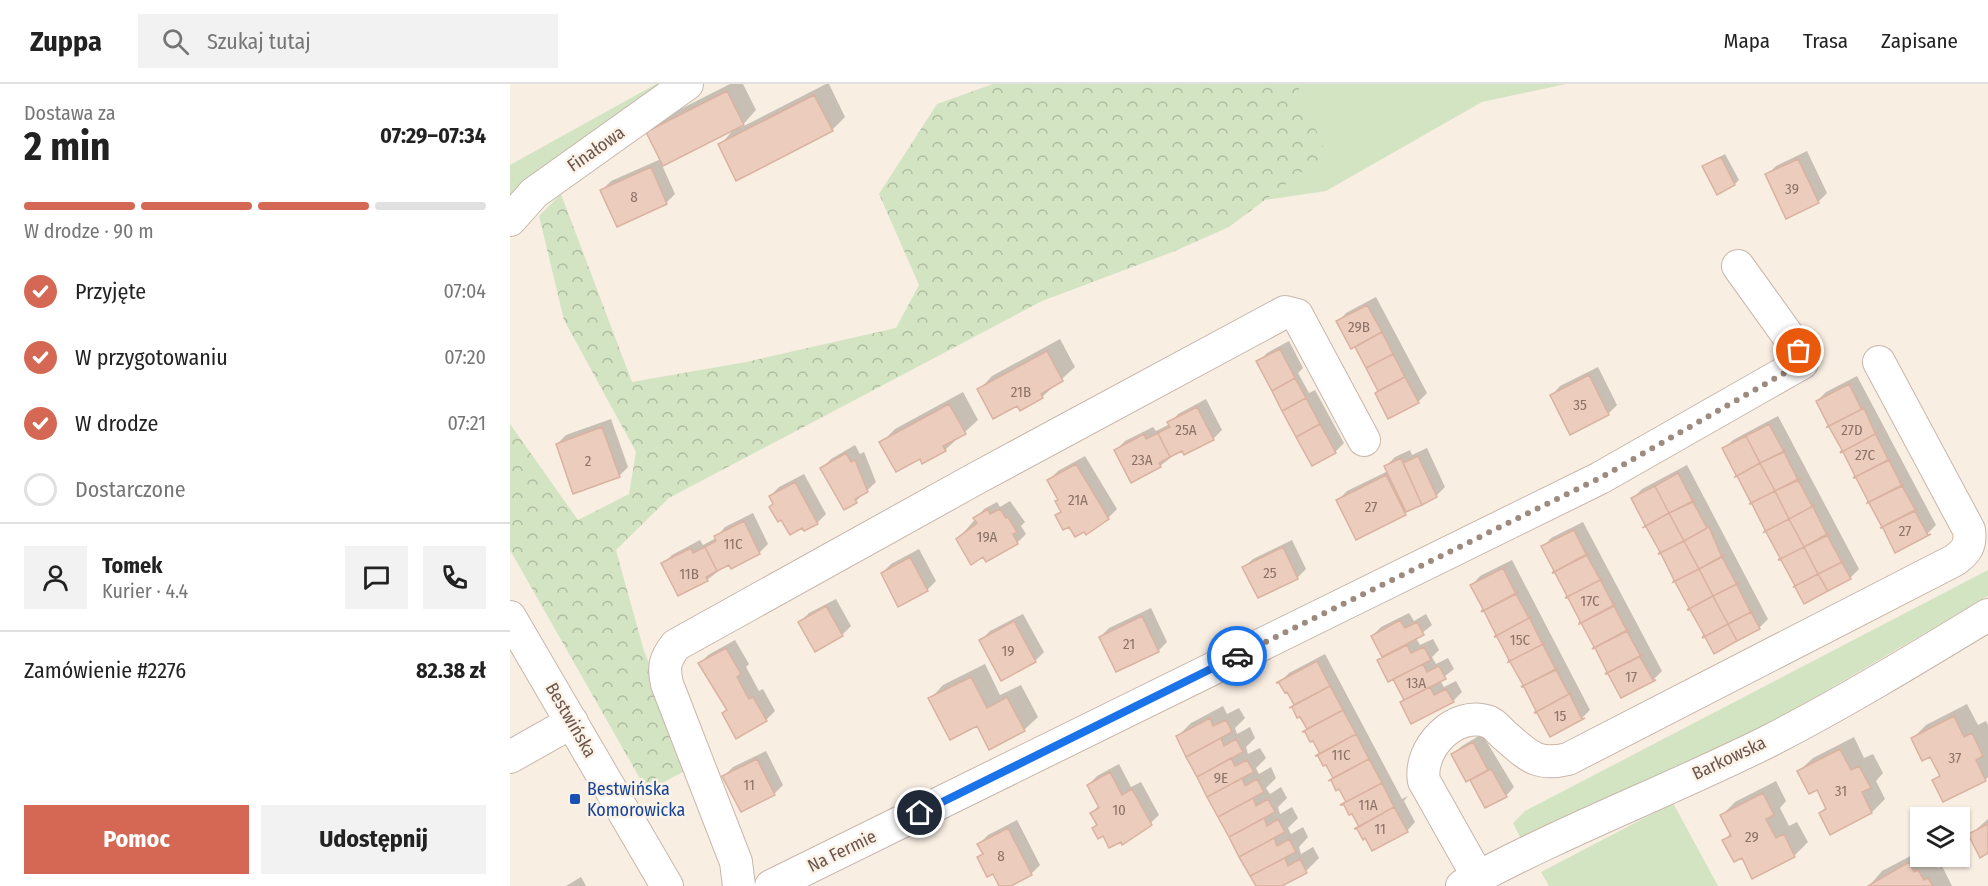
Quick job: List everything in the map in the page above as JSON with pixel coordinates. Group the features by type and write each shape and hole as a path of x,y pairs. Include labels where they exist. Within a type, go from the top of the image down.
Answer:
{"street":[{"name":"Finałowa","path":"510,220 534,193 687,84"},
{"name":"Na Fermie","path":"771,886 1600,478 1802,363 1799,351 1738,266"},
{"path":"739,886 736,862 667,684 666,658 676,645 1285,312 1298,315 1364,440"},
{"path":"1470,882 1424,781 1422,770 1429,749 1438,736 1469,720 1479,720 1490,723 1539,762 1552,763 1568,759 1935,570 1966,551 1971,540 1970,530 1879,362"},
{"name":"Barkowska","path":"1470,882 1521,854 1770,740 1886,677 1988,615"},
{"name":"Bestwińska","path":"510,617 667,886"},
{"path":"510,757 572,722"}],"green space":[{"path":"656,84 665,84 510,196 510,165"},
{"path":"993,84 1297,84 1326,154 1229,227 1175,251 1042,301 669,498 616,550 644,651 692,767 647,791 510,550 510,424 578,520 629,494 636,452 564,320 539,216 561,194 632,382 746,362 896,328 919,285 879,194 937,104"},
{"path":"1297,84 1566,84 1482,102 1326,191 1265,200 1325,154"},
{"path":"1988,570 1988,596 1761,729 1521,839 1513,823 1525,811"},
{"path":"1673,803 1718,886 1549,886 1541,872"}],"building":[{"path":"727,91 744,125 663,166 646,132"},
{"path":"814,95 833,131 736,181 718,144"},
{"path":"1721,157 1735,185 1717,195 1702,166"},
{"path":"1798,159 1819,203 1786,219 1765,174"},
{"path":"651,167 667,204 617,227 600,190"},
{"path":"1367,305 1382,332 1351,349 1336,321"},
{"path":"1382,332 1393,354 1366,368 1355,347"},
{"path":"1280,349 1295,378 1272,391 1256,361"},
{"path":"1047,351 1063,381 1041,394 1043,398 1020,411 1017,406 993,419 977,389"},
{"path":"1393,354 1405,377 1378,391 1366,368"},
{"path":"1589,375 1609,415 1570,435 1550,395"},
{"path":"1405,377 1419,403 1388,419 1375,393"},
{"path":"1295,378 1306,398 1282,411 1272,391"},
{"path":"1849,384 1861,408 1864,408 1827,427 1816,401"},
{"path":"1306,398 1320,424 1296,437 1282,411"},
{"path":"949,404 966,434 943,446 946,451 922,464 920,459 896,472 879,442"},
{"path":"1197,407 1214,440 1184,455 1182,451 1170,457 1158,433 1170,427 1167,422"},
{"path":"1864,408 1877,433 1840,453 1842,450 1827,427"},
{"path":"1320,424 1336,453 1312,466 1296,437"},
{"path":"1769,424 1783,450 1786,450 1760,463 1746,436"},
{"path":"602,427 620,477 573,494 556,444"},
{"path":"1158,433 1170,457 1159,463 1161,467 1131,483 1114,450 1144,434 1146,439"},
{"path":"1877,433 1890,459 1853,478 1855,476 1843,452 1840,453"},
{"path":"1746,436 1760,463 1735,477 1722,448"},
{"path":"1786,451 1784,452 1797,478 1800,478 1775,491 1760,463"},
{"path":"846,453 851,462 855,460 868,492 855,499 857,503 844,510 820,468"},
{"path":"1418,456 1437,497 1422,505 1403,463"},
{"path":"1401,458 1422,505 1406,512 1384,466"},
{"path":"1889,460 1901,484 1904,484 1867,503 1856,478 1853,478"},
{"path":"1760,463 1775,491 1751,503 1737,476 1735,477"},
{"path":"1076,464 1109,519 1086,535 1084,532 1075,537 1069,527 1063,530 1055,515 1061,512 1055,501 1058,500 1047,480"},
{"path":"1678,473 1692,500 1695,500 1669,513 1655,486"},
{"path":"1386,475 1406,515 1356,540 1336,500"},
{"path":"1798,480 1812,506 1815,505 1789,519 1775,491"},
{"path":"795,482 818,524 804,531 802,528 790,535 781,520 778,522 769,507 773,504 769,496"},
{"path":"1904,485 1902,486 1917,509 1882,527 1867,503"},
{"path":"1655,486 1669,513 1644,527 1631,498"},
{"path":"1775,491 1789,519 1764,532 1752,504 1749,504"},
{"path":"1695,501 1693,502 1707,528 1709,527 1684,541 1669,513"},
{"path":"1815,505 1813,507 1826,533 1829,533 1804,547 1789,519"},
{"path":"988,509 990,514 1000,509 1006,518 1008,517 1017,532 1013,534 1018,544 986,562 983,557 971,565 956,539 977,523 973,518"},
{"path":"1917,510 1915,511 1928,535 1931,534 1895,553 1883,528 1880,528"},
{"path":"1669,513 1684,541 1658,554 1660,552 1644,527"},
{"path":"1789,519 1804,547 1778,560 1780,558 1764,532"},
{"path":"744,521 760,554 731,569 729,565 717,571 705,547 716,541 714,536"},
{"path":"1709,527 1721,555 1724,555 1699,569 1684,541"},
{"path":"1576,529 1574,530 1586,554 1589,553 1552,573 1554,571 1541,546"},
{"path":"1827,535 1841,561 1844,561 1818,574 1804,547"},
{"path":"1684,541 1699,569 1673,582 1661,554 1658,554"},
{"path":"705,547 717,571 706,577 708,581 678,596 661,563 691,548 693,553"},
{"path":"1283,547 1298,579 1258,598 1242,567"},
{"path":"1804,547 1818,574 1795,586 1781,560 1778,560"},
{"path":"1589,554 1587,556 1602,579 1565,598 1567,596 1555,573 1552,573"},
{"path":"910,557 928,591 898,607 881,573"},
{"path":"1722,557 1736,583 1739,583 1713,596 1699,569"},
{"path":"1844,561 1842,563 1851,579 1828,591 1818,574"},
{"path":"1503,568 1515,592 1518,592 1481,612 1483,609 1470,585"},
{"path":"1699,569 1713,596 1687,610 1689,608 1673,582"},
{"path":"1818,574 1828,591 1804,604 1793,587"},
{"path":"1602,579 1613,604 1616,604 1579,624 1580,621 1568,598 1565,598"},
{"path":"1739,583 1737,585 1750,611 1753,611 1728,624 1713,596"},
{"path":"1516,594 1529,618 1531,617 1494,637 1496,635 1484,611 1481,612"},
{"path":"1713,596 1728,624 1702,638 1704,635 1690,610 1687,610"},
{"path":"826,606 843,636 815,652 798,622"},
{"path":"1614,606 1626,629 1629,629 1592,649 1594,647 1581,623 1579,624"},
{"path":"1751,612 1760,629 1737,641 1728,624"},
{"path":"1142,616 1159,652 1116,672 1099,637"},
{"path":"1531,617 1542,643 1545,643 1508,662 1497,637 1494,637"},
{"path":"1400,620 1405,628 1417,622 1424,635 1382,657 1371,636"},
{"path":"1014,621 1036,662 1001,681 979,640"},
{"path":"1728,624 1737,641 1714,654 1705,637 1702,638"},
{"path":"1627,631 1642,655 1605,674 1607,672 1595,648 1592,649"},
{"path":"1545,643 1543,645 1555,668 1558,668 1521,687 1523,685 1508,662"},
{"path":"1407,645 1411,653 1424,647 1431,660 1388,682 1377,660"},
{"path":"726,648 741,674 737,677 749,699 753,697 767,721 736,739 722,713 727,710 698,663"},
{"path":"1643,655 1640,657 1653,680 1656,680 1621,698 1608,674 1605,674"},
{"path":"1317,661 1330,686 1294,705 1287,692 1285,693 1279,683 1276,683"},
{"path":"1423,664 1427,672 1439,666 1446,679 1404,700 1393,679"},
{"path":"1558,669 1556,670 1569,694 1571,693 1534,713 1536,711 1524,687 1521,687"},
{"path":"971,677 987,708 1007,697 1025,731 989,750 977,726 950,740 928,698"},
{"path":"1330,686 1343,710 1307,729 1300,717 1297,718 1292,707 1289,708"},
{"path":"1430,687 1434,695 1446,689 1454,702 1411,724 1400,702"},
{"path":"1571,693 1582,719 1585,718 1550,737 1537,713 1534,713"},
{"path":"1343,710 1356,734 1320,754 1313,741 1310,742 1305,732 1302,732"},
{"path":"1954,716 1964,737 1972,733 1983,756 1976,760 1986,781 1943,802 1932,780 1940,776 1930,757 1922,761 1911,738"},
{"path":"1210,718 1213,726 1226,720 1232,732 1186,757 1176,736"},
{"path":"1356,734 1369,759 1333,778 1326,765 1323,766 1318,756 1315,756"},
{"path":"1221,738 1224,746 1236,739 1243,752 1197,777 1186,757"},
{"path":"1473,742 1488,770 1466,782 1451,754"},
{"path":"1840,749 1851,770 1859,766 1871,788 1862,792 1872,813 1830,835 1819,813 1826,809 1817,790 1809,794 1797,771"},
{"path":"1231,758 1235,766 1247,760 1254,772 1207,797 1197,777"},
{"path":"757,759 775,795 741,812 722,776"},
{"path":"1369,759 1382,783 1346,802 1339,789 1336,791 1331,780 1328,781"},
{"path":"1491,769 1507,797 1485,808 1470,780"},
{"path":"1110,772 1122,795 1132,789 1152,825 1122,845 1121,842 1109,848 1103,836 1098,839 1092,828 1097,825 1090,813 1099,808 1087,785"},
{"path":"1242,778 1245,786 1257,779 1264,792 1218,817 1207,797"},
{"path":"1382,783 1394,807 1359,827 1352,814 1349,815 1344,805 1340,805"},
{"path":"1763,793 1774,815 1766,819 1776,838 1784,834 1795,857 1752,879 1742,858 1734,862 1722,840 1731,836 1720,815"},
{"path":"1253,798 1256,806 1268,799 1275,812 1229,837 1218,817"},
{"path":"1394,807 1408,832 1372,851 1365,838 1363,840 1357,829 1354,829"},
{"path":"1264,818 1267,826 1278,819 1285,832 1239,857 1229,837"},
{"path":"1988,824 1988,853 1980,858 1970,838 1970,833"},
{"path":"1008,828 1032,875 1011,886 999,886 993,874 987,877 977,857 983,854 977,844"},
{"path":"1274,838 1277,846 1289,839 1296,852 1250,876 1239,857"},
{"path":"1285,858 1288,866 1300,859 1307,873 1282,886 1256,886 1250,876"},
{"path":"1909,862 1914,872 1918,870 1924,880 1928,878 1933,886 1868,886"}],"way so far":[{"path":"1237,656 1600,478 1735,399 1802,363 1799,351"}],"place":[{"name":"Bestwińska Komorowicka","path":"575,799"}],"route":[{"path":"920,813 1237,656"}]}
